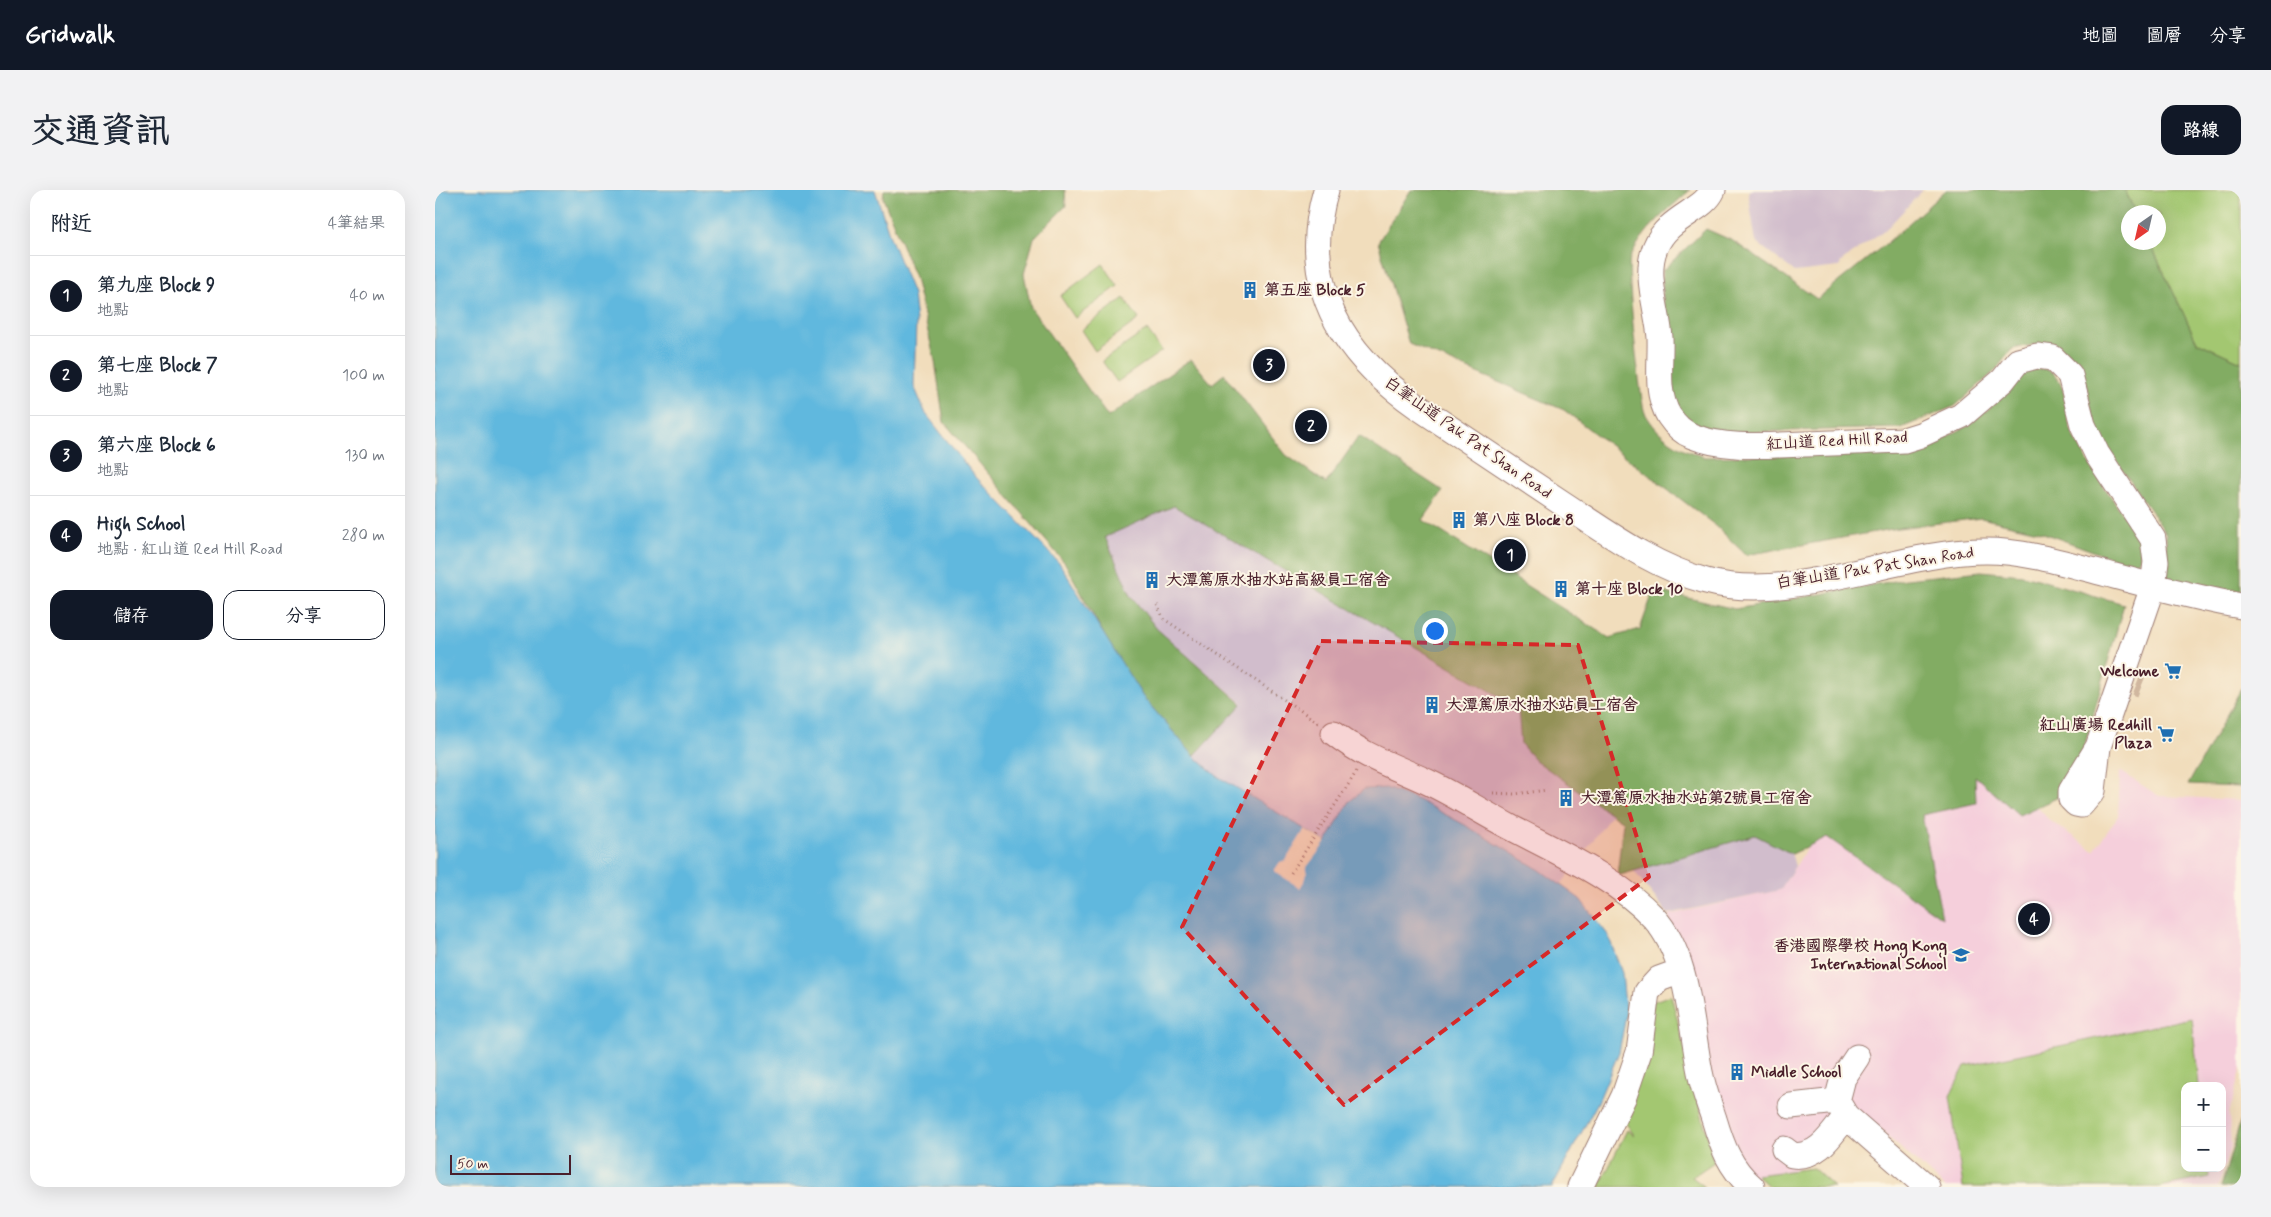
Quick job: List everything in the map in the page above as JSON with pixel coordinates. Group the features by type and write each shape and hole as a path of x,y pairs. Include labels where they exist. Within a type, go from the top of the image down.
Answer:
{"street":[{"name":"白筆山道 Pak Pat Shan Road","path":"1326,190 1317,240 1322,286 1333,318 1364,363 1411,403 1617,539 1653,560 1708,582 1752,586 1808,581 1949,553 1986,551 2019,553 2241,606"},
{"name":"紅山道 Red Hill Road","path":"1713,190 1707,198 1668,228 1657,245 1652,259 1651,274 1660,337 1660,390 1666,410 1681,429 1696,437 1753,446 1904,440 1920,435 1961,416 2003,380 2018,361 2037,356 2053,358 2070,374 2083,425 2097,454 2153,539 2155,562 2143,584 2129,681 2098,747"},
{"path":"1334,733 1367,756 1432,784 1619,889 1654,918 1669,940 1681,971 1688,999 1700,1073 1720,1139 1736,1171 1752,1187"},
{"path":"1580,1187 1623,1096 1639,1052 1647,992 1659,979 1681,971"},
{"path":"1784,1149 1792,1155 1812,1152 1822,1146 1841,1108 1843,1078 1857,1057"},
{"path":"1791,1106 1841,1108 1927,1187"}],"path":[{"path":"1157,605 1164,619 1334,733"},
{"path":"1291,874 1367,756"},
{"path":"1491,793 1515,794 1547,790"}],"highlighted area":[{"path":"1321,641 1578,645 1649,877 1344,1105 1182,927"}],"shaded area":[{"path":"1751,190 1923,190 1888,227 1841,262 1839,267 1795,272 1756,242 1748,192"},
{"path":"1174,506 1518,707 1521,743 1535,760 1612,814 1561,885 1465,825 1418,800 1350,801 1326,842 1217,776 1194,756 1242,703 1157,629 1131,596 1105,537"},
{"name":"香港國際學校 Hong Kong International School","path":"1976,766 2013,780 2049,820 2094,851 2118,816 2120,771 2159,796 2241,800 2241,1068 2229,1114 2231,1144 2226,1161 2226,1082 2181,1082 2181,1172 2223,1172 2218,1187 1945,1187 1862,1114 1817,1158 1789,1172 1750,1178 1732,1159 1692,995 1668,915 1780,890 1833,808"},
{"path":"1780,817 1795,866 1780,890 1668,914 1629,865"}],"green space":[{"path":"884,190 1065,190 1066,206 1034,238 1024,274 1031,308 1108,417 1191,359 1212,384 1224,374 1286,455 1326,483 1359,436 1443,491 1423,520 1609,638 1640,629 1654,590 1735,609 1906,579 1981,571 2023,575 2124,604 2072,791 2019,815 1975,776 1976,803 1922,815 1942,918 1827,837 1792,854 1755,835 1617,876 1623,822 1535,760 1521,744 1518,707 1174,506 1105,537 1131,596 1157,629 1242,704 1194,756 1143,697 1114,653 1065,563 944,422 935,361 915,278 883,198"},
{"path":"1411,190 1690,190 1656,221 1635,248 1630,258 1630,285 1637,362 1645,413 1663,436 1678,446 1705,457 1906,452 1940,440 1968,426 2012,389 2026,371 2041,369 2051,371 2062,387 2072,432 2087,461 2142,541 2140,558 2136,564 2128,564 2038,531 1981,518 1898,528 1746,555 1716,526 1564,410 1409,344 1378,242"},
{"path":"1946,190 2125,190 2132,205 2121,205 2121,250 2153,250 2197,342 2241,362 2241,591 2168,580 2166,534 2108,448 2094,422 2085,379 2074,359 2058,347 2037,344 2012,349 1994,372 1955,406 1901,428 1708,433 1693,428 1667,403 1662,271 1706,229 1733,241 1817,299 1888,242"},
{"path":"2125,190 2241,190 2241,362 2197,342 2153,250 2166,250 2166,205 2132,205"},
{"path":"1103,264 1118,286 1075,318 1060,296"},
{"path":"1124,298 1139,319 1095,351 1081,330"},
{"path":"1147,330 1162,351 1117,382 1102,361"},
{"path":"2241,689 2241,787 2188,785"},
{"path":"1671,995 1714,1162 1692,1177 1705,1187 1599,1187 1627,1130 1634,1135 1619,1113 1652,1057 1649,1003"},
{"path":"2192,1018 2199,1082 2181,1082 2181,1172 2208,1172 2209,1177 2159,1187 1963,1187 1950,1096 1965,1066"},
{"path":"2241,1119 2241,1187 2221,1187"},
{"path":"1813,1168 1834,1187 1770,1187 1756,1175"}],"water":[{"path":"435,190 875,190 890,237 913,294 916,322 914,386 926,414 974,475 1060,564 1143,697 1194,756 1217,776 1326,842 1350,801 1364,789 1386,788 1418,800 1465,825 1540,870 1580,899 1608,935 1622,973 1626,1016 1619,1052 1598,1102 1552,1187 435,1187"}],"pier":[{"path":"1305,829 1326,842 1307,867 1306,878 1300,888 1274,871 1280,862 1286,860"}],"tunnel":[{"path":"2137,683 2142,685"}],"place":[{"name":"第五座 Block 5","path":"1250,290"},
{"name":"第六座 Block 6","path":"1269,365"},
{"name":"第七座 Block 7","path":"1311,426"},
{"name":"第八座 Block 8","path":"1459,520"},
{"name":"第九座 Block 9","path":"1510,555"},
{"name":"大潭篤原水抽水站高級員工宿舍","path":"1152,580"},
{"name":"第十座 Block 10","path":"1561,589"},
{"name":"Welcome","path":"2173,671"},
{"name":"大潭篤原水抽水站員工宿舍","path":"1432,705"},
{"name":"紅山廣場 Redhill Plaza","path":"2166,734"},
{"name":"大潭篤原水抽水站第2號員工宿舍","path":"1566,798"},
{"name":"High School","path":"2034,919"},
{"name":"香港國際學校 Hong Kong International School","path":"1961,955"},
{"name":"Middle School","path":"1737,1072"}]}
